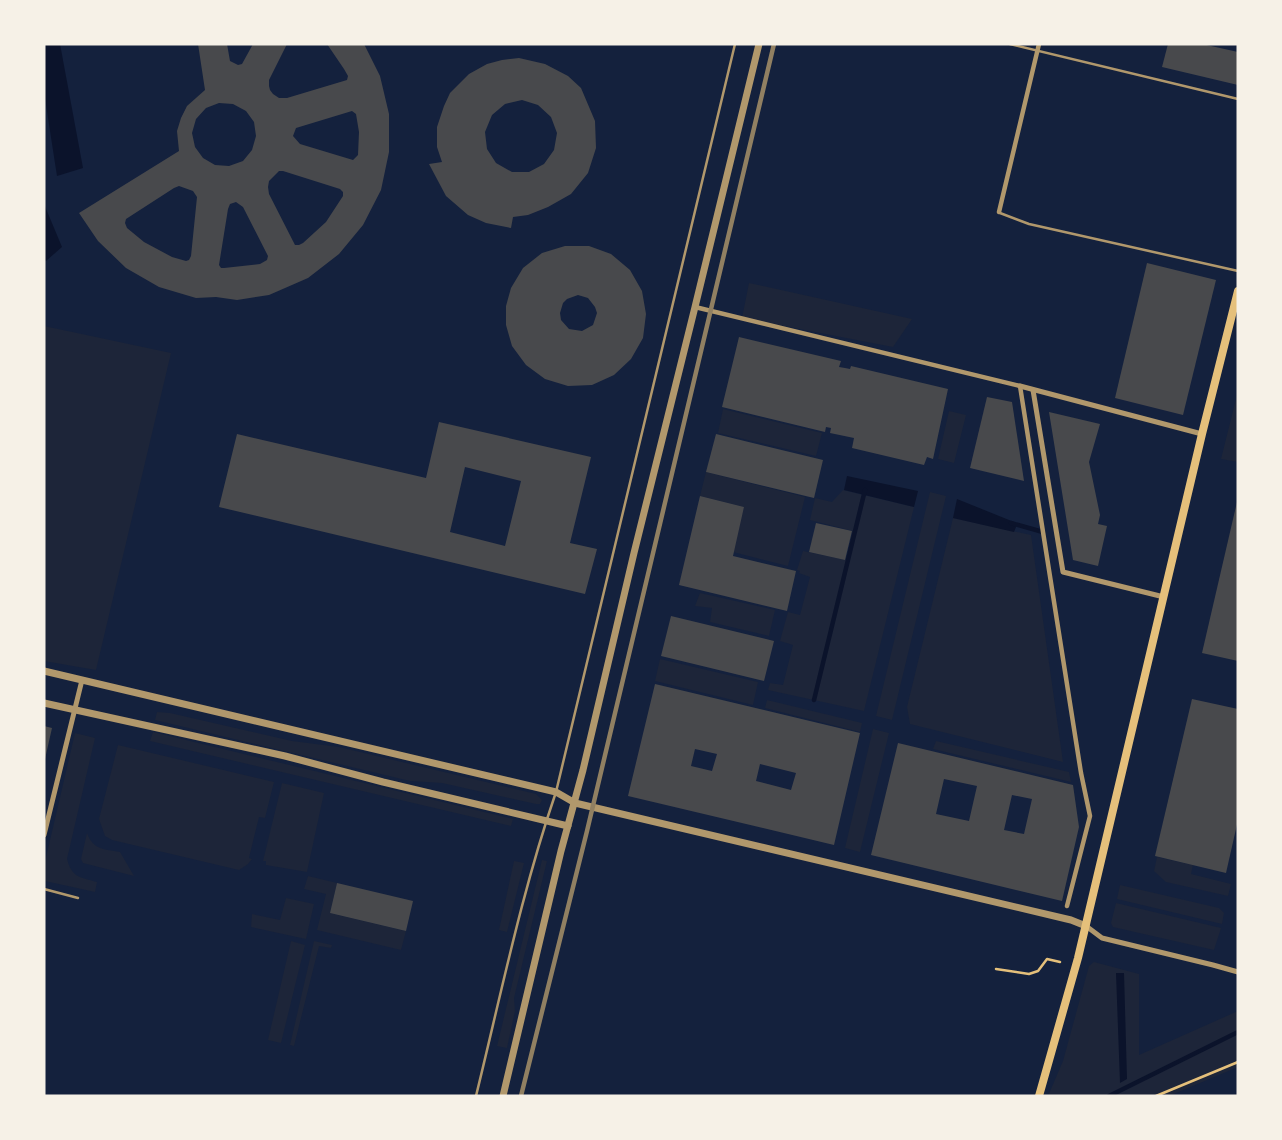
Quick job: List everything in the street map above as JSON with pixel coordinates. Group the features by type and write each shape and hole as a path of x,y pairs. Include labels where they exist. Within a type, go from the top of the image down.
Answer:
{"main road":[{"path":"1040,1096 1079,958 1238,291"}],"street":[{"path":"503,1096 759,44"},
{"path":"999,212 1039,44"},
{"path":"695,307 1020,386 1202,434"},
{"path":"1020,386 1090,816 1067,906"},
{"path":"1033,390 1063,572 1164,597"},
{"path":"44,671 556,792 575,803 1072,920 1102,938 1238,972"},
{"path":"44,835 82,680"},
{"path":"44,703 285,756 568,826"}],"lane":[{"path":"476,1096 526,890 556,792 735,44"},
{"path":"1010,44 1238,99"},
{"path":"999,212 1029,224 1238,271"},
{"path":"44,889 78,898"}],"path":[{"path":"996,969 1029,974 1038,971 1047,959 1060,962"},
{"path":"1156,1096 1238,1062"}],"shaded area":[{"path":"44,44 60,44 83,168 57,176 44,92"},
{"path":"44,204 62,247 46,261 44,259"},
{"path":"749,283 912,319 893,347 742,318"},
{"path":"44,326 171,353 96,670 44,661"},
{"path":"1238,391 1238,462 1221,459"},
{"path":"723,409 822,433 816,456 718,433"},
{"path":"949,411 966,415 954,463 938,459"},
{"path":"706,472 805,497 788,566 733,552 744,507 700,496"},
{"path":"847,476 918,491 914,507 844,490"},
{"path":"843,490 914,507 864,711 768,690 770,683 783,685 793,645 780,641 788,612 800,615 810,577 797,570 803,551 846,560 853,531 810,520 815,498 832,502"},
{"path":"930,492 946,496 892,720 876,716"},
{"path":"957,499 1014,522 1014,532 953,518"},
{"path":"953,518 1031,535 1063,762 910,724 907,707"},
{"path":"700,593 775,610 769,636 710,622 712,608 695,606"},
{"path":"660,659 758,682 753,705 655,681"},
{"path":"767,700 862,723 860,732 765,708"},
{"path":"157,712 292,741 339,747 536,794 542,800 540,804 536,804 442,783 410,781 155,720"},
{"path":"873,729 889,733 860,852 845,848"},
{"path":"153,732 513,819 511,826 150,741"},
{"path":"75,733 95,738 67,859 74,873 81,878 97,882 95,892 45,881 44,878 44,866"},
{"path":"936,741 1069,772 1071,782 933,749"},
{"path":"118,745 274,782 265,818 259,817 249,858 252,859 248,864 239,870 112,840 105,836 99,819"},
{"path":"282,783 324,793 307,872 266,865 266,861 263,861"},
{"path":"87,833 96,846 120,852 134,876 83,863 81,859"},
{"path":"1157,857 1193,865 1191,874 1231,884 1228,896 1166,882 1154,871"},
{"path":"542,860 547,861 514,998 515,1011 507,1048 497,1046"},
{"path":"514,861 524,863 507,932 499,930"},
{"path":"308,876 337,883 330,913 406,931 401,950 317,930 326,894 304,889"},
{"path":"1120,885 1219,908 1224,913 1222,924 1117,899"},
{"path":"286,898 314,904 306,939 251,927 252,914 280,920"},
{"path":"1116,903 1221,928 1214,950 1113,927 1111,923"},
{"path":"291,941 305,945 281,1043 268,1040"},
{"path":"314,941 332,945 331,948 319,946 294,1046 290,1045"},
{"path":"1094,962 1139,974 1139,1055 1238,1011 1238,1067 1169,1096 1048,1096 1063,1061 1089,966"},
{"path":"1116,973 1124,973 1127,1079 1120,1083"}],"building":[{"path":"198,44 227,44 230,61 238,65 242,64 253,44 287,44 269,80 270,90 279,98 347,80 348,76 327,44 364,44 380,76 389,114 389,152 381,190 363,225 339,254 308,278 269,295 237,300 196,298 159,287 126,268 98,241 79,213 179,151 177,131 181,118 187,106 205,90","holes":["219,103 233,104 246,111 254,122 256,136 252,150 243,161 229,166 215,165 203,158 195,147 192,133 196,119 206,108","352,111 356,114 359,132 358,155 353,160 300,144 293,136 296,128","279,171 283,171 340,189 343,196 326,222 303,243 295,245 269,194 269,181","179,186 193,191 197,197 189,260 172,257 144,242 127,228 126,219 174,188","236,202 243,207 268,256 267,260 260,264 221,268 219,265 230,204"]},
{"path":"1168,44 1202,44 1238,52 1238,85 1162,67"},
{"path":"519,58 545,64 568,76 581,88 595,121 596,148 588,173 571,194 528,215 513,217 511,228 486,223 468,215 446,196 429,164 442,162 437,147 437,127 450,93 469,74 487,64","holes":["522,100 538,105 551,117 557,133 554,150 544,164 529,172 512,172 496,163 487,149 485,132 492,115 505,104"]},
{"path":"565,246 589,246 611,254 630,270 642,291 646,314 643,338 631,359 614,375 592,385 568,386 545,379 526,365 512,346 506,325 506,306 511,288 523,268 542,253","holes":["578,295 588,298 597,313 593,325 582,331 569,329 561,320 563,303"]},
{"path":"1147,263 1216,280 1183,415 1115,398"},
{"path":"739,337 841,361 839,367 850,369 851,366 948,389 933,459 927,457 924,465 852,448 854,438 830,433 831,428 826,427 825,432 722,407"},
{"path":"987,397 1012,402 1024,481 970,468"},
{"path":"1049,412 1100,424 1089,462 1100,515 1098,524 1107,526 1098,566 1073,560"},
{"path":"439,422 591,457 570,543 597,549 585,594 219,507 237,434 426,478","holes":["465,467 521,481 505,546 450,532"]},
{"path":"716,434 823,460 814,498 706,472"},
{"path":"700,496 744,507 733,556 796,571 787,611 679,585"},
{"path":"1238,502 1238,661 1202,653"},
{"path":"816,523 852,531 845,560 809,552"},
{"path":"671,616 774,641 764,681 661,656"},
{"path":"655,684 860,733 834,845 628,796","holes":["695,749 717,754 712,771 691,766","760,764 796,773 791,790 756,781"]},
{"path":"1192,699 1238,709 1238,820 1226,873 1155,856"},
{"path":"44,726 52,728 45,759 44,759"},
{"path":"898,743 1073,785 1079,827 1062,901 871,855","holes":["944,779 977,786 969,821 936,814","1012,795 1032,799 1024,834 1004,830"]},
{"path":"337,883 413,901 406,931 330,913"}],"waterway":[{"path":"814,700 865,490"},
{"path":"1011,523 1043,532"},
{"path":"1109,1096 1238,1032"}],"railway":[{"path":"521,1096 587,831 774,44"}]}
